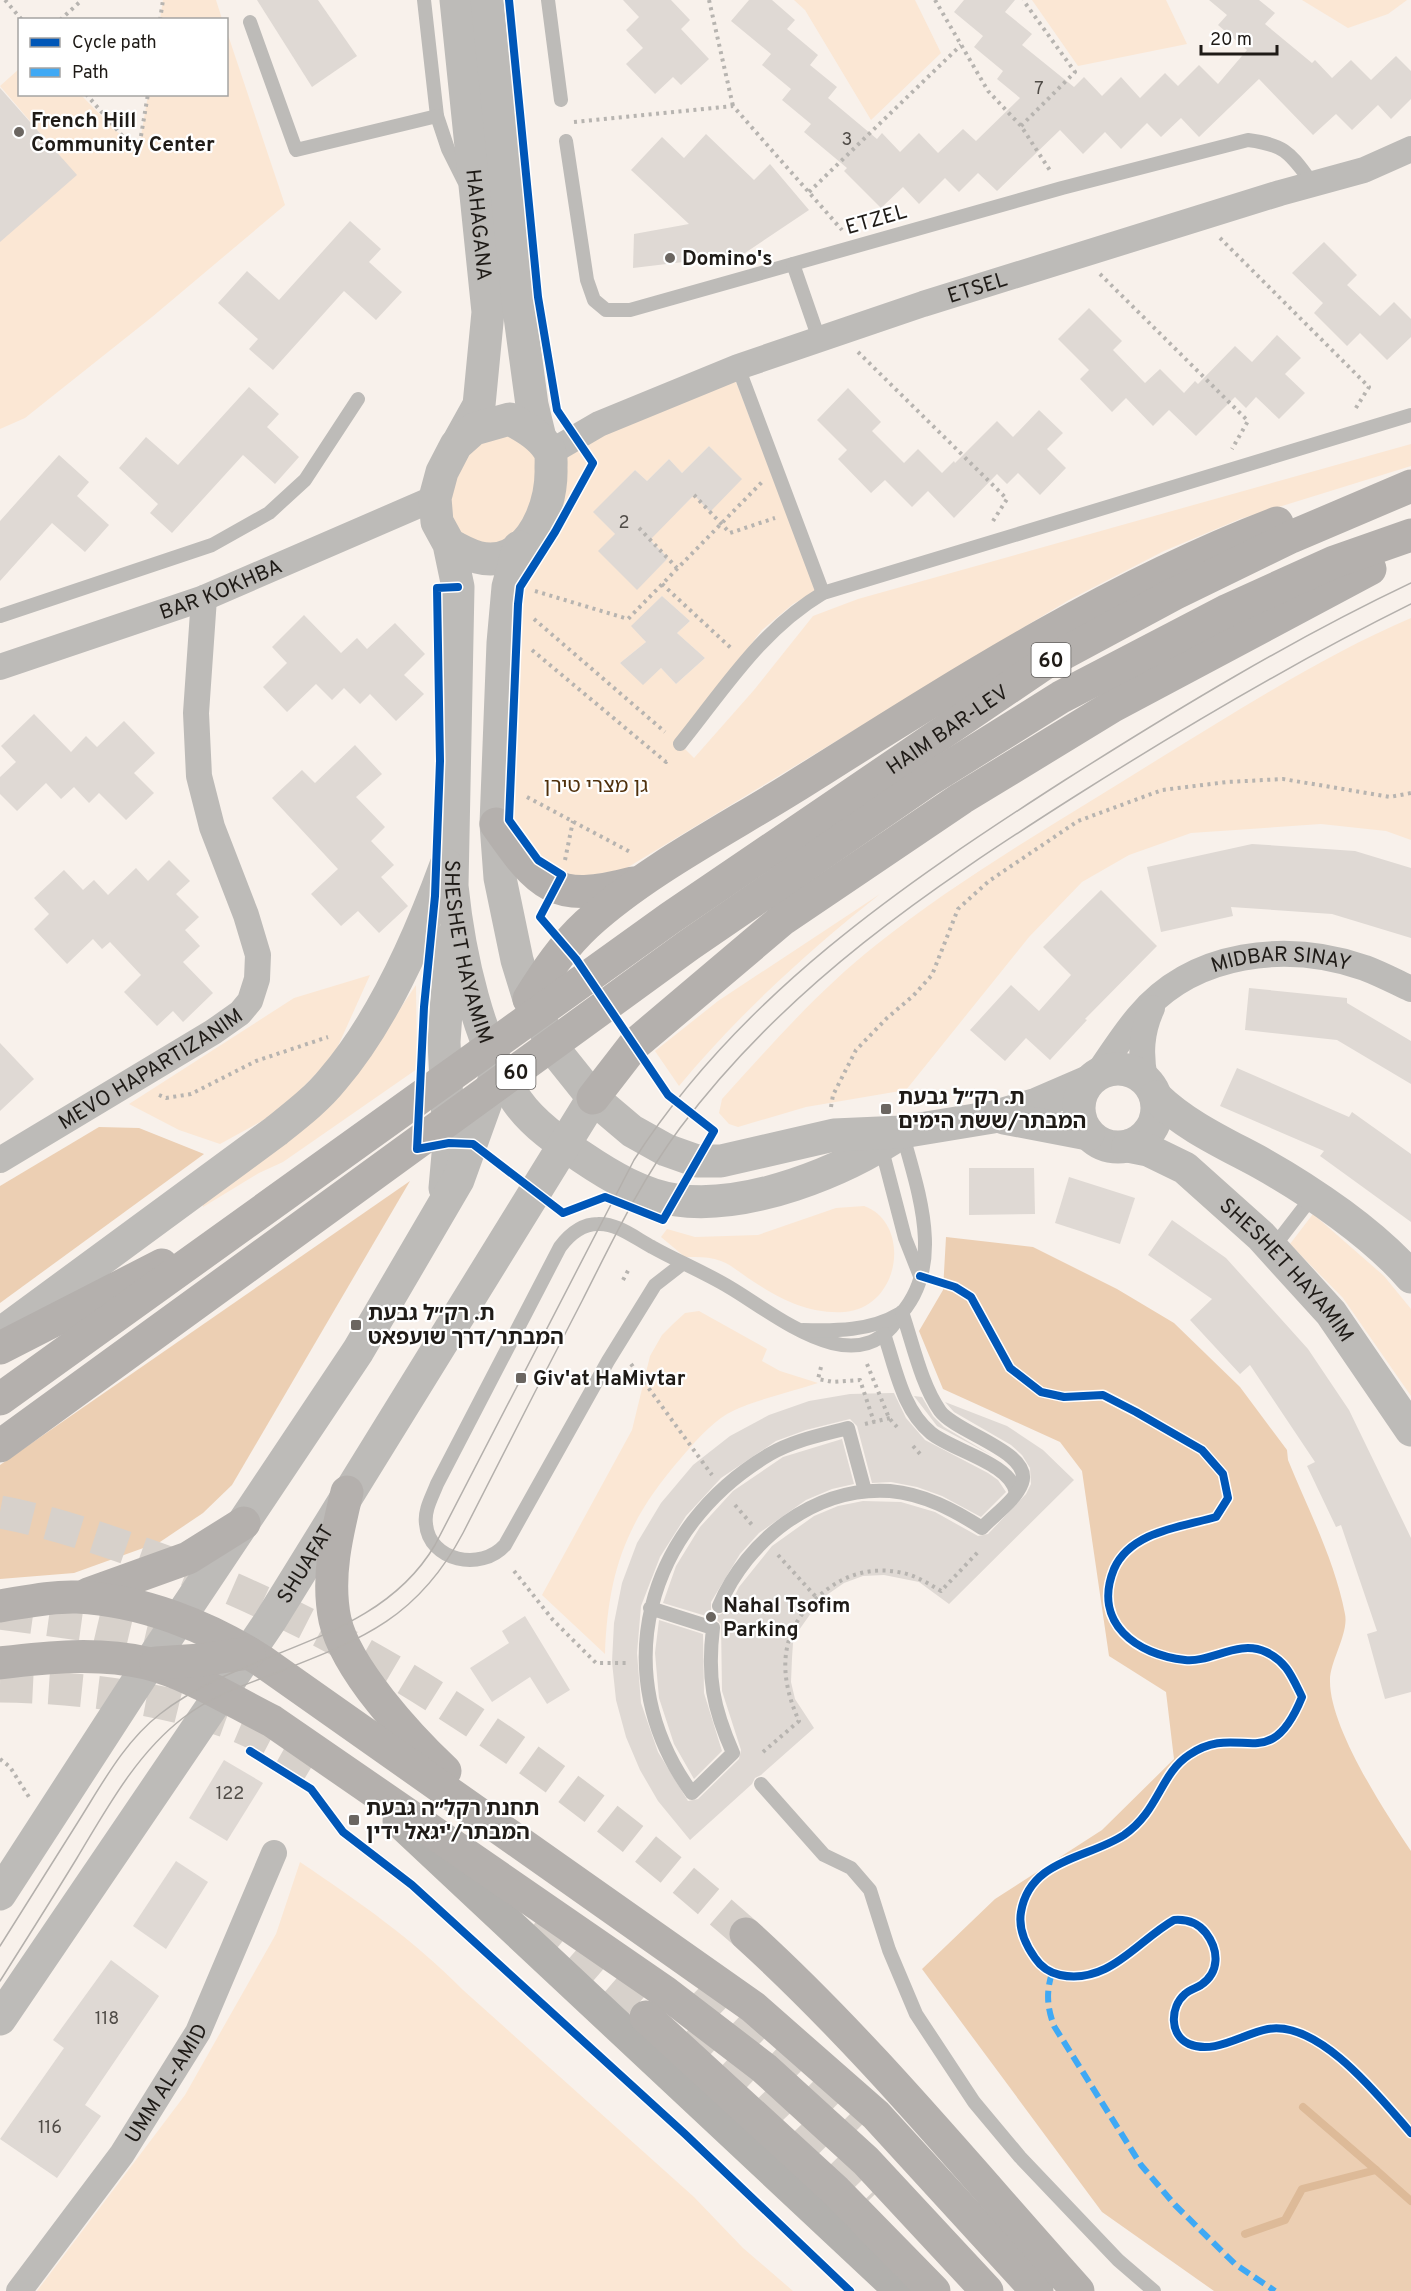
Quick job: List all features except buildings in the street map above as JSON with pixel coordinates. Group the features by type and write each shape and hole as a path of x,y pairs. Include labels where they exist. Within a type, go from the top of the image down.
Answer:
{"highway":[{"path":"496,824 526,864 585,893 646,868 1123,591 1220,544 1332,502 1411,479"},
{"name":"HAIM BAR-LEV","path":"252,1220 720,884 1042,665 1184,589 1291,537 1411,486"},
{"name":"HAIM BAR-LEV","path":"0,1446 738,912 930,779 1061,697 1228,610 1334,562 1411,535"},
{"path":"593,1098 634,1044 783,919 952,804 1113,706 1283,613 1411,549"},
{"path":"529,999 565,946 646,868"},
{"path":"0,1348 252,1220"},
{"name":"60","path":"0,1399 252,1220"},
{"path":"347,1492 332,1567 334,1617 341,1636 369,1683 402,1726 511,1835"},
{"path":"76,1597 173,1564 206,1549 244,1523"},
{"path":"0,1606 38,1599 76,1597 119,1602 180,1620 249,1653 753,2007 876,2115 1037,2291"},
{"path":"0,1663 45,1657 97,1657 149,1664 249,1653"},
{"path":"149,1664 220,1694 272,1721 665,1992 764,2068 866,2161 987,2291"},
{"path":"746,1934 788,1972 838,2025 1078,2291"},
{"path":"646,2017 836,2191 934,2291"}],"main road":[{"path":"350,1774 902,2291"}],"street":[{"name":"HAHAGANA","path":"456,0 488,312 479,405 456,445"},
{"name":"HAHAGANA","path":"487,0 519,309 532,405 555,442"},
{"name":"ETSEL","path":"555,442 738,367 828,335 1200,218 1364,170 1411,148"},
{"path":"510,419 555,442 552,489 541,518 519,547 508,555 489,560 472,557 449,544 437,522 435,498 442,472 456,445 474,429 510,419"},
{"name":"BAR KOKHBA","path":"0,667 204,598 435,498"},
{"name":"SHESHET HAYAMIM","path":"449,544 458,587 452,849 454,909 474,999 499,1067 519,1102 534,1121 594,1166 640,1189 675,1200 721,1200 784,1187 817,1176 887,1137"},
{"name":"SHESHET HAYAMIM","path":"519,547 512,567 504,619 496,824 501,878 510,930 529,999 557,1053 593,1098 632,1131 679,1156 697,1161 721,1161 834,1134 887,1137 993,1117 1037,1104 1093,1078"},
{"name":"MEVO HAPARTIZANIM","path":"0,1160 139,1077 240,1013 250,1001 257,980 258,955 246,915 212,827 200,776 196,713 204,598"},
{"path":"0,1334 308,1105 333,1079 369,1027 421,928 452,849"},
{"path":"442,1211 448,1143 445,1005 454,909"},
{"name":"MIDBAR SINAY","path":"1093,1078 1139,1016 1156,999 1205,967 1239,957 1277,953 1320,957 1365,968 1411,989"},
{"path":"0,1894 149,1664 358,1351 442,1211 467,1161 499,1067 529,999"},
{"path":"1156,999 1143,1032 1142,1056 1150,1088 1157,1111 1154,1125 1141,1140 1128,1146 1105,1145 1088,1134 1081,1122 1078,1109 1082,1090 1093,1078 1111,1069 1127,1069 1150,1088 1191,1124 1263,1164 1341,1216 1400,1265 1411,1277"},
{"name":"SHUAFAT","path":"0,2019 249,1653 593,1098"},
{"name":"SHESHET HAYAMIM","path":"993,1117 1088,1134"},
{"name":"SHESHET HAYAMIM","path":"1128,1146 1148,1150 1185,1168 1272,1249 1331,1313 1411,1430"},
{"name":"UMM AL-AMID","path":"19,2291 122,2154 198,2032 274,1853"}],"lane":[{"path":"424,0 437,116 448,149 477,209"},
{"path":"548,0 561,100"},
{"path":"249,22 297,150 437,116"},
{"name":"ETZEL","path":"566,141 586,280 594,300 606,310 630,310 1062,188 1248,140 1272,143 1285,149 1313,184"},
{"path":"793,264 828,335"},
{"path":"738,367 823,593"},
{"path":"0,616 212,545 269,513 305,480 358,399"},
{"path":"680,744 768,633 797,608 823,593 1411,415"},
{"path":"887,1137 905,1238 920,1276"},
{"path":"682,1264 655,1285 644,1302 608,1361 505,1545 490,1557 472,1561 451,1556 435,1545 426,1527 429,1502 564,1241 582,1228 594,1224 607,1224 682,1264 709,1275 798,1330 828,1344 844,1346 868,1342 884,1334 914,1295 925,1254 925,1228 887,1137"},
{"path":"1272,1249 1312,1197"},
{"path":"798,1330 859,1328 880,1323 902,1312"},
{"path":"719,1605 728,1585 747,1557 775,1530 819,1503 865,1491 891,1491 923,1497 953,1509 982,1528 1016,1493 1022,1482 1023,1473 1010,1454 956,1426 941,1412 931,1394 902,1312"},
{"path":"884,1334 911,1412 934,1435 1002,1472 1015,1484 1016,1493"},
{"path":"650,1608 713,1628 710,1660 712,1695 716,1712 733,1753 692,1793 677,1772 654,1722 647,1693 644,1662 650,1608 682,1538 702,1509 743,1472 772,1453 804,1439 848,1428 865,1491"},
{"path":"761,1784 824,1855 845,1863 866,1884 901,1982 916,2014 974,2102 1020,2157 1118,2260 1154,2291"}],"path":[{"path":"5,0 19,18"},
{"path":"62,18 82,0"},
{"path":"160,18 164,0"},
{"path":"710,0 733,106 856,247"},
{"path":"935,0 988,91 1021,126 1062,188"},
{"path":"1021,126 1075,72 1023,0"},
{"path":"809,192 961,45"},
{"path":"88,96 138,154 148,96"},
{"path":"564,123 733,106"},
{"path":"1200,218 1368,387 1338,437"},
{"path":"1080,255 1248,421 1217,474"},
{"path":"828,335 1007,499 978,546"},
{"path":"530,590 628,620 676,568 776,468"},
{"path":"694,495 730,533 793,512"},
{"path":"639,528 676,568"},
{"path":"662,584 746,662"},
{"path":"525,644 666,762 680,744 527,612"},
{"path":"830,1111 833,1095 856,1050 932,975 958,909 989,880 1078,821 1162,790 1227,782 1283,780 1390,797 1411,793"},
{"path":"520,794 573,821 646,868"},
{"path":"559,882 573,821"},
{"path":"139,1077 153,1093 166,1098 191,1094 256,1061 336,1034 369,1027"},
{"path":"623,1280 630,1267"},
{"path":"867,1363 873,1378"},
{"path":"631,1364 723,1490"},
{"path":"820,1367 818,1379 833,1382 860,1380 874,1422"},
{"path":"848,1428 911,1412"},
{"path":"763,1752 799,1721 789,1700 785,1657 792,1627 803,1610 841,1579 862,1572 883,1570 921,1579 941,1591 978,1552"},
{"path":"514,1571 553,1620 596,1663 644,1662"},
{"path":"0,1759 10,1767 31,1801"}],"green space":[{"path":"163,0 216,0 222,18 160,18"},
{"path":"794,0 915,0 941,53 871,120 805,10"},
{"path":"1032,0 1166,0 1187,44 1078,66"},
{"path":"1302,0 1407,0 1388,14 1348,28"},
{"path":"228,35 285,205 152,317 25,418 0,429 0,241 76,175 0,86 18,70 18,96 82,96 138,153 148,96 228,96"},
{"name":"גן מצרי טירן","path":"735,379 816,591 793,604 762,630 677,741 694,758 754,690 813,616 858,599 1411,444 1411,466 1240,519 1164,551 1069,600 625,869 575,878 562,875 538,860 509,820 520,587 563,455 608,430","holes":["709,446 741,479 710,511 694,495 675,514 664,504 639,528 668,558 637,589 615,534 594,512 635,470 647,481 669,459 682,473","662,596 690,621 677,633 705,658 676,684 661,668 643,684 620,663 646,642 632,626"]},
{"path":"495,422 551,452 519,547 449,544 442,472"},
{"path":"1411,618 1411,840 1386,831 1321,824 1191,833 1129,855 1082,882 1029,937 906,1090 806,1107 738,1127 729,1124 719,1113 722,1099 796,1019 855,962 909,919 1014,848 1250,703 1347,648"},
{"path":"880,894 775,985 725,1034 679,1086 655,1051 718,1001"},
{"path":"370,975 334,1055 280,1111 220,1144 179,1130 129,1104 294,998"},
{"path":"416,985 417,1069 283,1162 259,1173 203,1207 202,1198 373,1049"},
{"path":"864,1206 879,1215 889,1229 894,1246 893,1264 888,1281 878,1296 863,1307 844,1312 817,1310 793,1303 770,1292 724,1262 716,1259 685,1257 661,1237 667,1229 695,1237 758,1235 836,1208"},
{"path":"1313,1214 1384,1276 1411,1309 1411,1396 1343,1298 1290,1244"},
{"path":"699,1311 767,1349 762,1361 780,1371 818,1383 758,1401 727,1414 702,1434 662,1481 634,1526 616,1573 610,1598 605,1654 542,1595 632,1430 650,1356 662,1335 673,1324 685,1313"},
{"path":"300,1862 364,1906 425,1954 694,2197 743,2248 793,2291 37,2291 185,2095 276,1934"}],"shaded area":[{"path":"99,1127 139,1128 204,1154 0,1303 0,1186"},
{"path":"410,1181 232,1485 203,1513 160,1542 74,1573 0,1579 0,1465"},
{"path":"946,1237 1033,1247 1117,1289 1174,1323 1240,1387 1287,1450 1288,1460 1335,1574 1345,1614 1346,1622 1331,1672 1332,1699 1348,1744 1360,1768 1411,1851 1411,2291 1214,2291 1102,2212 922,1969 995,1899 1102,1830 1174,1759 1166,1692 1109,1656 1082,1471 1060,1442 943,1389 919,1331 943,1290"}],"waterway":[{"path":"1303,2107 1376,2170"},
{"path":"1245,2234 1285,2220 1302,2189 1376,2170 1411,2201"}],"tunnel":[{"path":"0,1512 90,1536 144,1554 228,1587 309,1625 387,1668 463,1715 537,1765 608,1819 746,1934"},
{"path":"0,1613 87,1625 189,1649"},
{"path":"0,1686 89,1691 180,1707 246,1729 314,1766"},
{"path":"497,1892 569,1950 646,2017"},
{"path":"703,1984 855,2132"},
{"path":"691,2027 754,2086 867,2202"}],"tram line":[{"path":"0,1946 105,1779 135,1737 147,1725 194,1692 231,1673 344,1625 379,1604 410,1578 435,1545 634,1160 676,1101 723,1046 774,995 828,947 885,902 1004,819 1149,727 1235,676 1411,583"},
{"path":"0,1981 124,1782 166,1732 193,1711 224,1694 356,1639 381,1625 425,1588 445,1563 463,1533 639,1191 680,1128 722,1076 766,1029 863,943 1022,830 1200,719 1326,648 1411,604"}],"marked path":[{"path":"1052,1973 1048,1999 1054,2026 1141,2165 1175,2205 1235,2264 1275,2291"}],"cycle path":[{"path":"458,587 437,588 440,761 435,896 424,1007 417,1149 449,1143 473,1144 563,1213 605,1197 663,1220 714,1131 668,1095 576,959 540,917 562,875 538,860 509,820 520,587 555,532 593,463 557,410 538,297 509,0"},
{"path":"920,1276 955,1287 971,1297 1010,1368 1041,1392 1064,1397 1103,1395 1202,1450 1223,1474 1228,1498 1216,1517 1159,1532 1132,1546 1122,1556 1114,1569 1109,1588 1109,1605 1114,1620 1123,1633 1136,1643 1167,1657 1195,1660 1245,1648 1266,1652 1284,1665 1302,1697 1290,1721 1278,1735 1265,1742 1224,1743 1207,1746 1189,1755 1172,1772 1145,1815 1124,1835 1062,1863 1036,1881 1026,1894 1020,1918 1021,1930 1028,1947 1037,1961 1050,1971 1060,1975 1093,1974 1122,1959 1174,1920 1196,1924 1210,1940 1216,1961 1212,1974 1207,1980 1187,1993 1176,2006 1175,2028 1182,2040 1199,2047 1208,2047 1268,2029 1288,2029 1308,2037 1348,2065 1411,2133"},
{"path":"250,1751 311,1789 343,1832 412,1885 685,2134 850,2291"}],"place":[{"name":"French Hill Community Center","path":"19,132"},
{"name":"Domino's","path":"670,258"},
{"name":"ת. רק״ל גבעת המבתר/ששת הימים","path":"886,1109"},
{"name":"ת. רק״ל גבעת המבתר/דרך שועפאט","path":"356,1325"},
{"name":"Giv'at HaMivtar","path":"521,1378"},
{"name":"Nahal Tsofim Parking","path":"711,1617"},
{"name":"תחנת רקל״ה גבעת המבתר/'יגאל ידין","path":"354,1820"}]}
